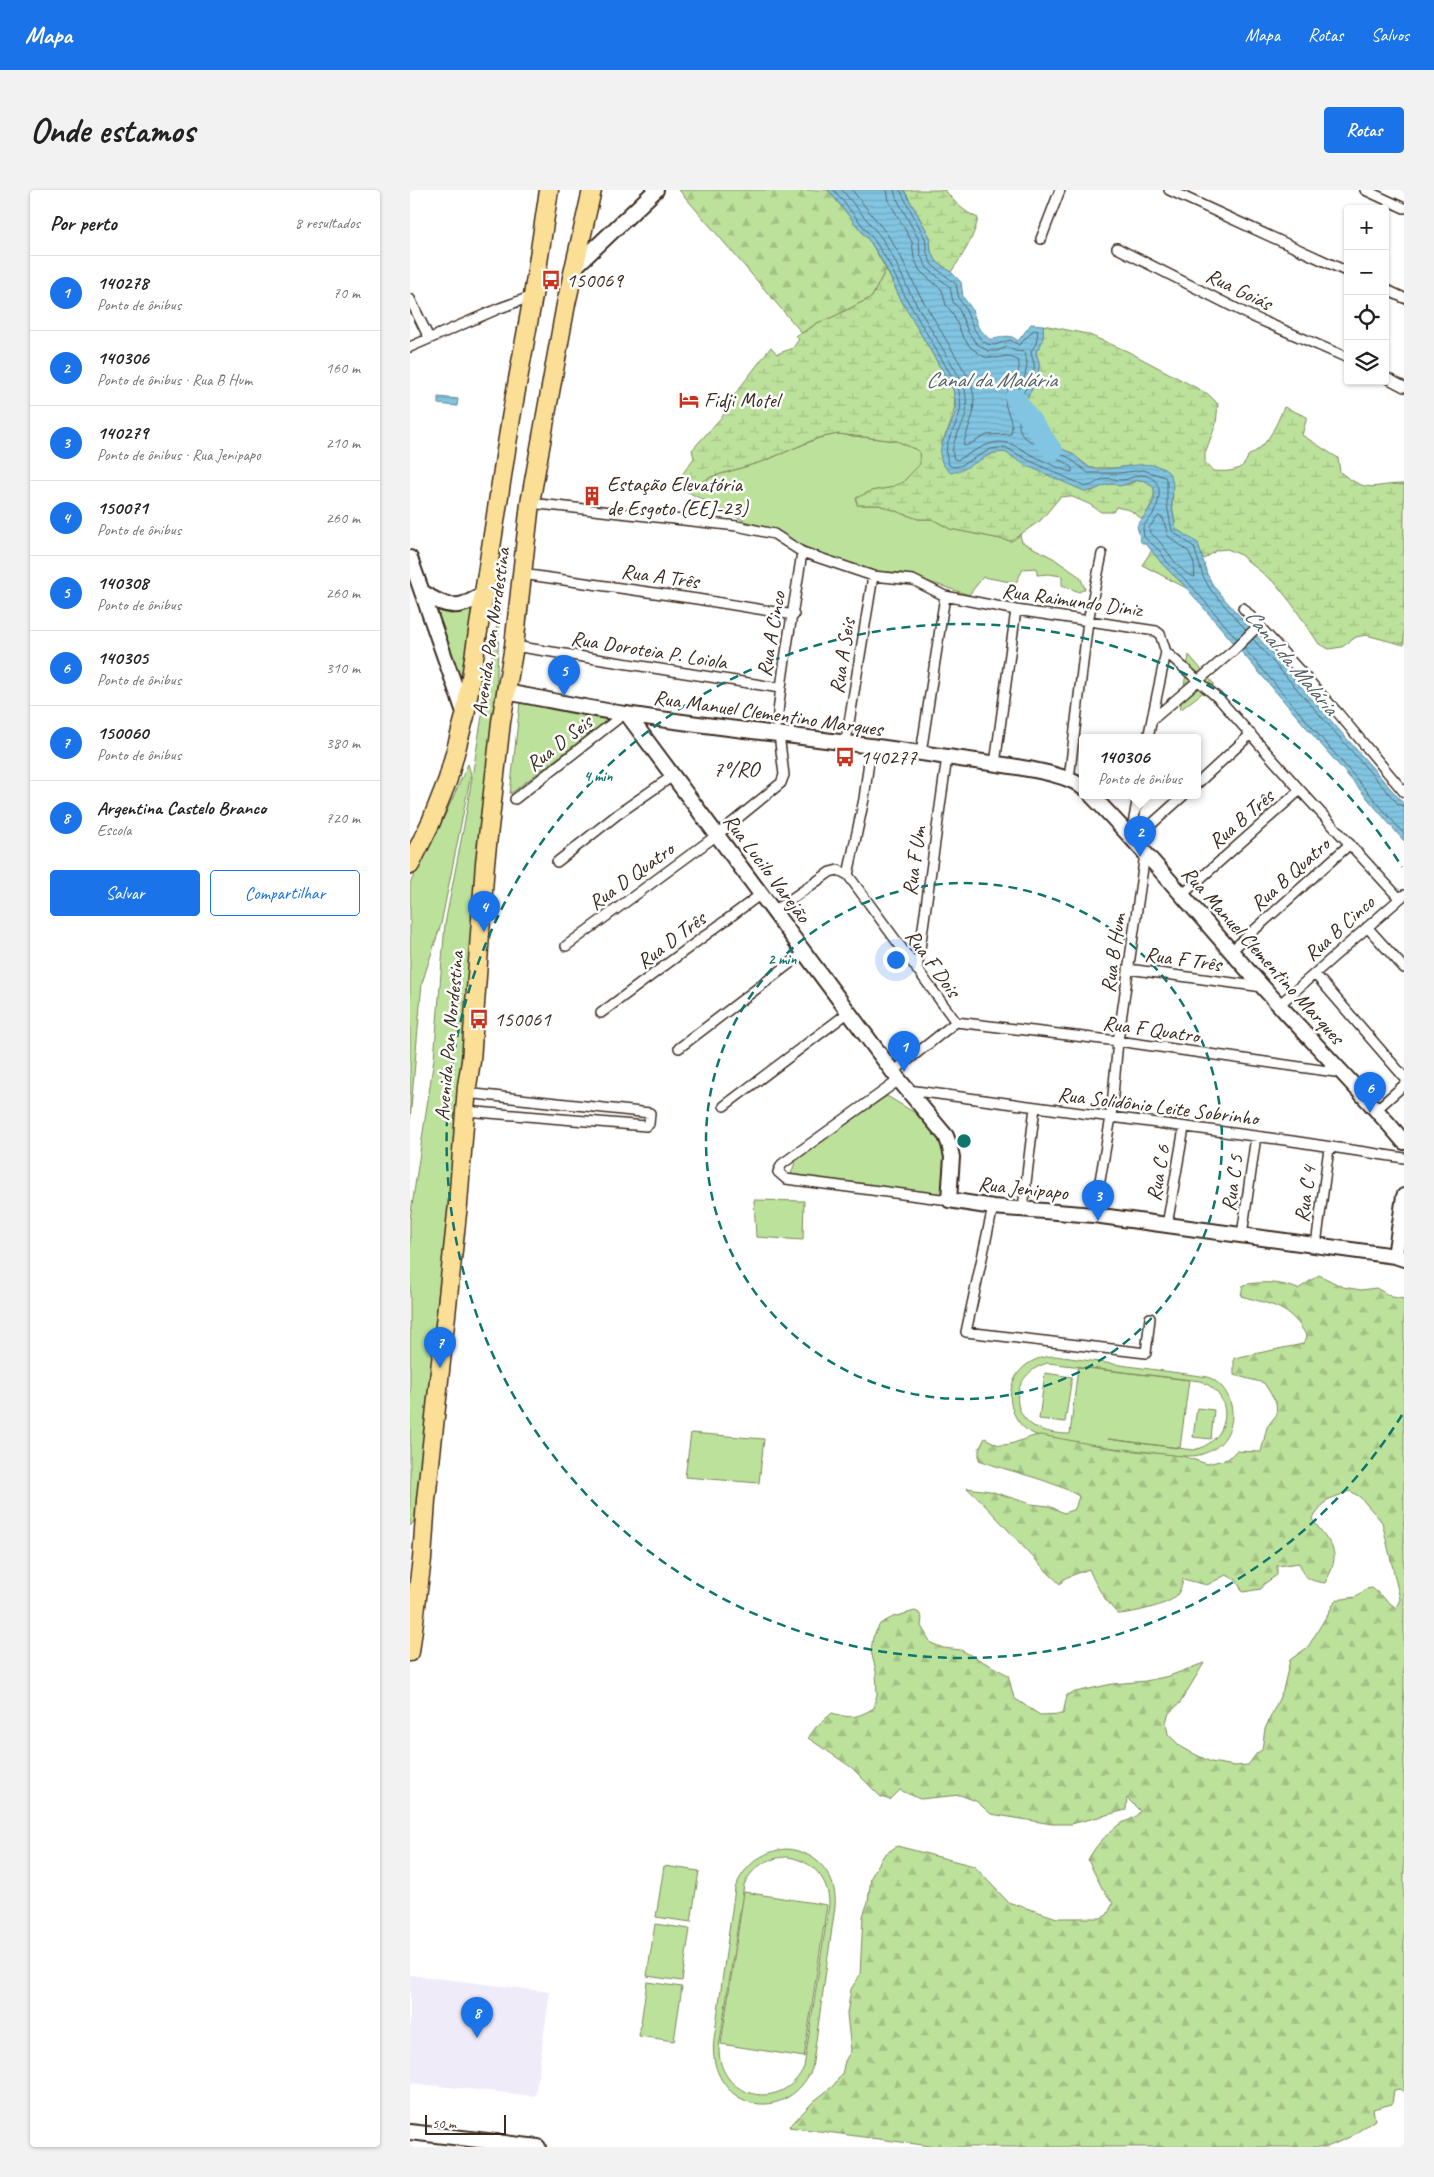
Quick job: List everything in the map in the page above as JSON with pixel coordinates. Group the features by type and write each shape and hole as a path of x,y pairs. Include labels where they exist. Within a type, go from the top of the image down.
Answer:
{"highway":[{"name":"Avenida Pan Nordestina","path":"410,865 431,822 448,779 465,716 511,418 533,296 549,190"},
{"name":"Avenida Pan Nordestina","path":"410,1652 422,1560 426,1500 458,1204 466,1093 471,1061 484,863 506,692 514,646 530,503 556,351 592,190"},
{"path":"410,1528 426,1500"}],"street":[{"path":"574,268 656,190"},
{"path":"1041,239 1060,190"},
{"path":"1169,190 1344,270"},
{"path":"1365,190 1404,208"},
{"name":"Rua Goiás","path":"1117,248 1251,316 1344,356"},
{"path":"1389,291 1404,298"},
{"path":"410,347 500,308 533,296"},
{"path":"410,299 429,338"},
{"path":"1389,379 1404,387"},
{"name":"Rua Raimundo Diniz","path":"530,503 737,526 774,534 802,552 873,576 909,579 945,596 1016,610 1156,631 1160,634 1166,652 1199,680 1251,734 1350,844 1402,896"},
{"name":"Rua A Cinco","path":"717,835 783,782 784,775 778,728 780,688 794,615 802,552"},
{"path":"1069,779 1088,621 1102,554"},
{"path":"410,558 424,593 465,716"},
{"name":"Rua A Três","path":"522,574 794,615"},
{"name":"Rua A Seis","path":"846,742 873,576"},
{"path":"424,593 443,604 458,606 476,599 485,592"},
{"path":"921,753 945,596"},
{"path":"1243,608 1257,628 1338,714 1404,792"},
{"path":"995,764 1016,610"},
{"path":"1152,720 1257,628"},
{"name":"Rua Doroteia P. Loiola","path":"514,646 780,688"},
{"path":"1149,734 1166,652"},
{"name":"Rua Manuel Clementino Marques","path":"506,692 626,714 778,728 846,742 995,764 1069,779 1079,785"},
{"name":"Rua Lucilo Varejão","path":"626,714 674,775 900,1081 946,1136 952,1157 949,1200"},
{"name":"Rua D Seis","path":"515,799 626,714"},
{"path":"1201,780 1251,734"},
{"path":"774,911 830,872 838,870 848,875 864,798 871,746"},
{"name":"Rua F Um","path":"917,970 947,757"},
{"path":"557,862 618,814 674,775"},
{"name":"Rua B Três","path":"1183,894 1300,790"},
{"name":"Rua Manuel Clementino Marques","path":"1095,799 1133,837 1145,854 1183,894 1231,951 1377,1109 1404,1142"},
{"path":"1133,837 1138,799"},
{"path":"1133,837 1179,799"},
{"name":"Rua D Quatro","path":"566,946 717,835"},
{"name":"Rua B Quatro","path":"1231,951 1350,844"},
{"name":"Rua B Hum","path":"1094,1215 1111,1117 1118,1042 1145,854"},
{"name":"Rua F Dois","path":"848,875 956,1022"},
{"name":"Rua D Três","path":"601,1013 761,894"},
{"name":"Rua B Cinco","path":"1280,1004 1402,896"},
{"path":"1367,927 1404,968"},
{"path":"679,1048 805,952"},
{"name":"Rua F Três","path":"1128,969 1263,987"},
{"path":"1315,974 1404,1077"},
{"path":"724,1106 849,1012"},
{"path":"900,1081 956,1022"},
{"name":"Rua F Quatro","path":"956,1022 1342,1073"},
{"name":"Rua Solidônio Leite Sobrinho","path":"900,1081 1035,1108 1256,1136 1404,1158"},
{"name":"Rua Jenipapo","path":"900,1081 782,1164 778,1172 786,1179 993,1207 1094,1215 1399,1257"},
{"path":"1377,1109 1404,1085"},
{"path":"465,1111 646,1126 649,1124 650,1113 466,1093"},
{"path":"1023,1208 1035,1108"},
{"name":"Rua C 6","path":"1167,1225 1184,1128"},
{"name":"Rua C 5","path":"1242,1235 1256,1136"},
{"name":"Rua C 4","path":"1316,1245 1329,1148"},
{"path":"1399,1257 1404,1196"},
{"path":"993,1207 966,1332 1146,1353 1150,1318"},
{"path":"410,2132 538,2147"}],"shaded area":[{"path":"410,1975 550,1992 535,2096 410,2083"}],"green space":[{"path":"679,190 828,190 871,243 886,269 872,297 817,323 802,333"},
{"path":"904,190 945,190 968,213 978,218 968,246 951,272 937,262 931,252 930,237"},
{"path":"886,269 901,300 953,389 954,411 947,432 940,445 982,458 993,453 1005,452 1091,492 1107,485 1129,484 1137,480 1148,481 1152,484 1154,496 1149,509 1142,519 1130,510 1116,507 1113,512 1101,512 1089,504 1070,496 1060,497 1041,520 1011,541 950,529 932,519 918,519 879,505 857,505 856,498 871,491 889,488 903,482 920,464 919,451 897,441 838,434 818,438 764,461 711,477 686,491 676,483 694,458 692,450 735,402 732,398 771,347 777,354 793,348 799,339 795,336 817,323 872,297"},
{"path":"1043,325 1087,334 1127,351 1208,394 1218,404 1216,424 1205,453 1205,462 1213,471 1235,470 1243,465 1248,456 1266,441 1284,407 1307,417 1302,435 1338,458 1340,472 1350,479 1358,484 1371,487 1404,484 1404,645 1366,635 1356,637 1342,647 1329,649 1319,644 1276,584 1239,554 1227,549 1217,550 1204,559 1190,539 1176,529 1172,505 1173,494 1130,466 1090,468 1070,452 1059,449 1044,432 1031,428 1030,414 1024,400 1033,388 1037,378 1039,362 1036,351 1042,339"},
{"path":"838,434 897,441 919,451 921,464 903,482 889,488 871,491 857,505 879,505 918,519 932,519 950,529 1011,541 1020,535 1022,542 1053,558 1080,577 1085,589 1079,592 1062,585 1062,576 1037,575 1037,568 1023,569 1016,583 983,577 969,595 902,573 875,571 815,552 770,528 744,521 686,491 711,477 764,461 819,438"},
{"path":"1152,550 1163,565 1188,589 1142,565"},
{"path":"434,600 480,602 462,696"},
{"path":"500,606 494,738 441,1326 422,1497 413,1523 410,1526 410,1219 434,1059 445,924 465,820"},
{"path":"1189,655 1214,684 1180,710"},
{"path":"520,702 609,719 510,794"},
{"path":"468,764 471,774 441,924 422,983 410,1120 410,883 440,826"},
{"path":"887,1096 948,1133 947,1202 791,1174 797,1157"},
{"path":"754,1200 804,1201 803,1240 756,1237"},
{"path":"1319,1275 1343,1287 1361,1290 1376,1288 1392,1297 1404,1299 1404,2092 1400,2089 1394,2090 1392,2104 1373,2109 1375,2120 1350,2137 1327,2147 938,2147 789,2127 814,2101 833,2086 842,2074 845,2061 851,2051 847,2014 851,1989 860,1975 863,1916 868,1902 871,1877 884,1855 897,1846 974,1866 1008,1902 1057,1918 1101,1918 1107,1915 1113,1903 1102,1888 1088,1860 1108,1834 1120,1824 1133,1818 1140,1811 1127,1798 1126,1810 1071,1824 1052,1824 991,1814 976,1801 960,1795 920,1799 900,1790 890,1800 881,1797 851,1767 808,1738 816,1727 832,1713 854,1716 874,1708 877,1694 876,1671 871,1651 873,1637 880,1624 893,1617 915,1611 919,1613 922,1618 921,1626 931,1643 943,1648 961,1650 1008,1675 1014,1698 1040,1715 1063,1714 1067,1695 1071,1693 1112,1684 1146,1681 1169,1676 1204,1663 1180,1703 1169,1713 1166,1722 1168,1734 1182,1748 1211,1762 1235,1766 1248,1765 1257,1753 1262,1750 1265,1729 1283,1690 1290,1660 1308,1647 1336,1600 1356,1597 1366,1589 1372,1588 1396,1608 1400,1599 1382,1522 1360,1497 1350,1491 1327,1500 1312,1519 1333,1549 1333,1563 1325,1583 1308,1578 1299,1563 1277,1566 1277,1575 1264,1584 1261,1589 1243,1592 1236,1580 1226,1575 1207,1585 1183,1579 1179,1591 1171,1600 1148,1609 1118,1614 1101,1593 1089,1569 1065,1578 1060,1584 967,1488 990,1491 1031,1504 1049,1506 1064,1513 1075,1509 1079,1496 1042,1480 979,1460 979,1449 985,1438 1000,1445 1005,1445 1041,1435 1117,1449 1183,1456 1207,1464 1228,1459 1236,1451 1261,1452 1267,1427 1277,1414 1276,1402 1264,1383 1234,1375 1234,1358 1303,1344 1307,1337 1294,1319 1280,1308 1241,1296 1243,1285 1271,1283 1298,1289"},
{"path":"1055,1356 1208,1377 1219,1384 1231,1404 1232,1416 1230,1427 1225,1438 1217,1447 1203,1454 1192,1456 1083,1444 1039,1436 1025,1429 1017,1419 1012,1408 1010,1396 1013,1382 1021,1370 1033,1361","holes":["1048,1363 1200,1381 1212,1388 1220,1397 1224,1407 1225,1418 1222,1428 1215,1438 1206,1445 1193,1450 1108,1439 1180,1448 1189,1380 1078,1367 1070,1434 1050,1432 1032,1425 1019,1408 1019,1389 1023,1380 1029,1373"]},
{"path":"1045,1373 1072,1377 1065,1422 1039,1419"},
{"path":"1197,1408 1214,1410 1211,1439 1193,1437"},
{"path":"691,1433 764,1439 759,1483 685,1477"},
{"path":"777,1850 797,1851 816,1860 823,1867 833,1885 835,1907 812,2069 799,2088 784,2099 767,2104 749,2102 734,2094 722,2081 715,2062 714,2039 735,1888 743,1873 755,1861","holes":["781,1857 797,1859 812,1867 823,1879 829,1904 804,2067 794,2081 782,2091 768,2095 753,2094 740,2089 729,2079 722,2065 719,2048 744,1885 751,1873 767,1861"]},
{"path":"664,1866 699,1871 691,1922 656,1917"},
{"path":"744,1892 827,1905 804,2057 721,2044"},
{"path":"655,1924 690,1929 682,1981 647,1976"},
{"path":"647,1982 682,1987 674,2041 639,2036"}],"water":[{"name":"Canal da Malária","path":"828,190 904,190 930,237 931,252 937,262 961,282 963,297 972,309 978,327 989,339 1007,336 1018,341 1031,324 1043,325 1042,339 1036,352 1039,362 1037,379 1024,401 1029,408 1031,428 1050,432 1056,445 1072,453 1091,468 1110,469 1153,465 1169,473 1172,481 1172,507 1176,529 1198,543 1207,574 1214,587 1404,804 1404,841 1184,585 1163,565 1147,545 1141,542 1137,526 1148,511 1155,494 1150,484 1139,480 1119,486 1110,484 1084,491 1025,465 1005,452 993,453 962,470 951,473 944,466 940,451 955,413 953,389 901,300 884,264 871,243"},
{"path":"438,397 458,399 457,406 438,404"}],"waterway":[{"name":"Canal da Malária","path":"1015,398 1053,451"}],"place":[{"name":"150069","path":"551,280"},
{"name":"Fidji Motel","path":"689,400"},
{"name":"Estação Elevatória de Esgoto (EEJ-23)","path":"592,496"},
{"name":"140308","path":"564,696"},
{"name":"140277","path":"845,757"},
{"name":"140306","path":"1140,857"},
{"name":"150071","path":"484,932"},
{"name":"150061","path":"479,1019"},
{"name":"140278","path":"904,1072"},
{"name":"140305","path":"1370,1113"},
{"name":"140279","path":"1098,1221"},
{"name":"150060","path":"440,1368"},
{"name":"Argentina Castelo Branco","path":"477,2038"}],"district":[{"name":"7º/RO","path":"736,768"}]}
